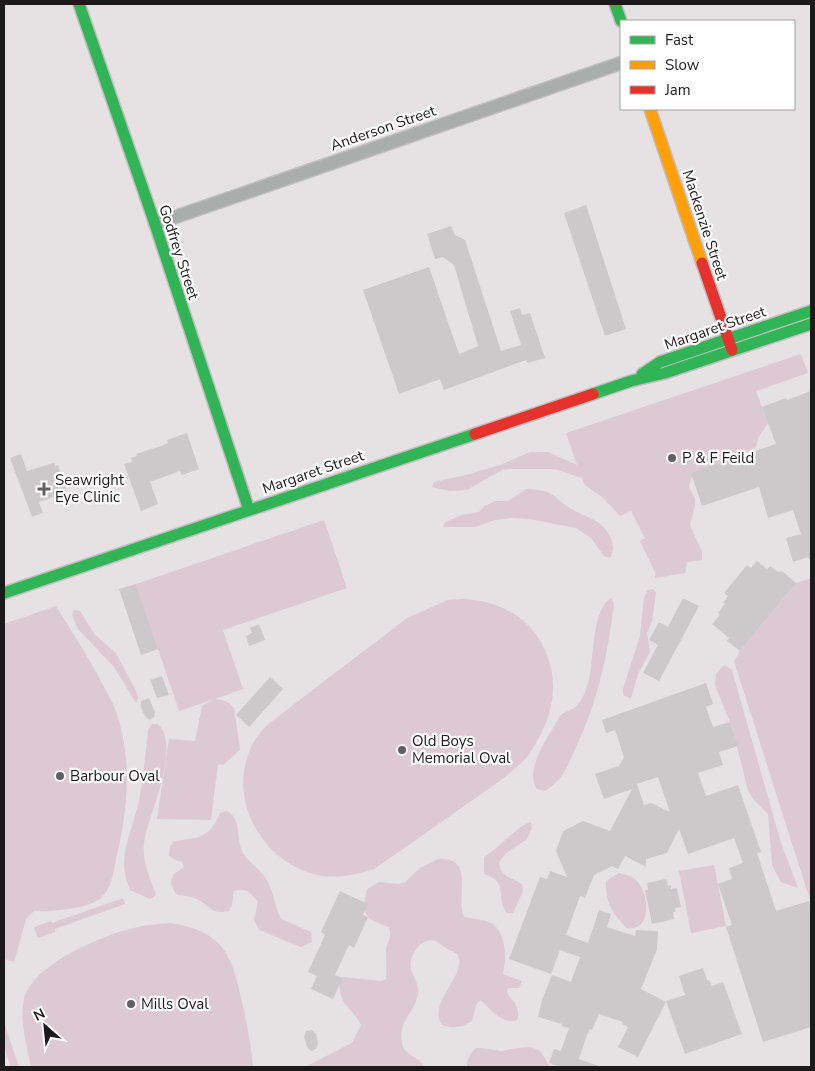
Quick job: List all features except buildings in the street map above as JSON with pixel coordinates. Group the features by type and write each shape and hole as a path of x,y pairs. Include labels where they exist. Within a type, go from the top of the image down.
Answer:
{"street":[{"name":"Godfrey Street","path":"79,4 155,224 249,510"},
{"path":"616,4 621,20"},
{"name":"Anderson Street","path":"155,224 620,62"},
{"name":"Mackenzie Street","path":"650,110 732,350"},
{"name":"Margaret Street","path":"631,381 660,362 811,311"},
{"name":"Margaret Street","path":"4,593 631,381 665,373 811,324"}],"shaded area":[{"path":"801,354 808,373 756,391 768,423 758,438 756,447 691,478 689,487 695,498 695,505 690,525 702,552 702,560 687,562 685,573 655,578 655,572 640,541 645,538 631,511 620,516 602,497 585,485 582,478 555,469 509,469 502,470 467,490 449,491 432,487 434,482 500,465 530,452 548,452 577,465 566,433"},
{"path":"526,489 536,489 549,493 569,508 604,527 612,541 613,547 610,558 604,556 591,538 576,528 529,519 511,518 495,520 475,527 443,527 445,522 462,515 479,512 485,506 495,501 508,501"},
{"path":"324,520 347,588 223,630 243,689 215,699 226,701 234,708 240,750 223,765 218,764 211,820 157,819 169,739 195,741 202,706 212,700 179,711 136,584"},
{"path":"811,578 811,903 734,661 740,651 796,583"},
{"path":"653,589 656,593 652,621 647,633 650,652 638,674 631,699 623,695 623,689 640,636 644,598 648,590"},
{"path":"611,598 614,603 609,640 596,694 584,730 560,778 545,791 537,789 533,772 535,762 560,716 576,707 586,690 599,615 604,605"},
{"path":"462,599 486,602 509,611 529,626 543,646 551,670 553,694 548,718 537,741 520,764 496,784 374,869 346,876 332,877 317,875 297,868 279,856 265,842 254,824 246,805 243,785 245,764 256,738 267,725 407,618 448,600"},
{"name":"Barbour Oval","path":"56,606 92,665 115,709 121,727 124,746 127,784 126,802 113,875 105,894 95,902 79,907 34,911 26,919 14,962 4,959 4,624"},
{"path":"74,610 80,611 95,635 116,653 137,693 138,699 136,703 114,667 78,629 72,615"},
{"path":"724,665 732,670 780,840 798,888 781,882 772,865 768,814 753,799 748,790 732,727 715,685 716,674"},
{"path":"152,724 158,724 164,734 167,748 162,782 144,843 145,863 156,895 150,899 130,890 124,866 127,844 141,791 148,730"},
{"path":"226,811 236,821 240,845 244,855 269,884 281,919 311,932 312,942 301,947 259,930 254,920 258,902 245,890 234,891 229,911 223,912 218,912 199,900 179,895 174,891 171,881 174,874 184,867 182,862 169,856 170,847 173,842 205,834 215,824 220,813"},
{"path":"531,822 532,829 526,840 506,853 499,862 504,874 522,884 523,891 513,913 507,913 502,902 500,886 492,877 484,874 484,857 520,828"},
{"path":"438,859 450,860 457,864 461,871 461,899 464,917 491,923 496,926 502,937 505,954 503,974 522,981 519,988 508,988 507,993 517,1009 517,1020 511,1021 501,1018 480,1000 476,1005 472,1021 458,1027 442,1025 439,1007 458,970 459,962 457,954 441,944 431,940 426,941 416,949 411,961 411,969 418,994 404,1023 401,1035 403,1048 420,1061 424,1067 305,1067 352,1043 361,1025 341,996 339,981 343,977 381,981 386,979 386,950 390,931 389,927 367,915 365,898 367,889 379,882 399,884 405,882 420,868"},
{"path":"714,865 726,926 691,933 679,871"},
{"path":"619,873 635,879 644,894 646,902 645,918 635,928 626,928 608,902 606,881"},
{"path":"123,898 125,904 55,929 55,932 38,938 34,927 51,921 52,923"},
{"name":"Mills Oval","path":"171,923 189,927 203,933 223,948 234,971 238,985 250,1042 253,1067 31,1067 22,1016 24,999 30,987 40,975 68,954 101,939 135,928"},
{"path":"4,1022 19,1067 11,1067 4,1047"},
{"path":"532,1047 543,1055 550,1067 467,1067 469,1056 476,1048 500,1051"}],"traffic: fast":[{"path":"79,4 155,224 249,510"},
{"path":"615,4 621,20"},
{"path":"642,374 660,362 811,311"},
{"path":"593,394 631,381 665,373 811,324"},
{"path":"4,593 475,434"}],"traffic: slow":[{"path":"650,110 702,263"}],"traffic: jam":[{"path":"702,263 732,350"},
{"path":"475,434 593,394"}],"place":[{"name":"P & F Feild","path":"672,458"},
{"name":"Seawright Eye Clinic","path":"44,489"},
{"name":"Old Boys Memorial Oval","path":"402,750"},
{"name":"Barbour Oval","path":"60,776"},
{"name":"Mills Oval","path":"131,1004"}]}
